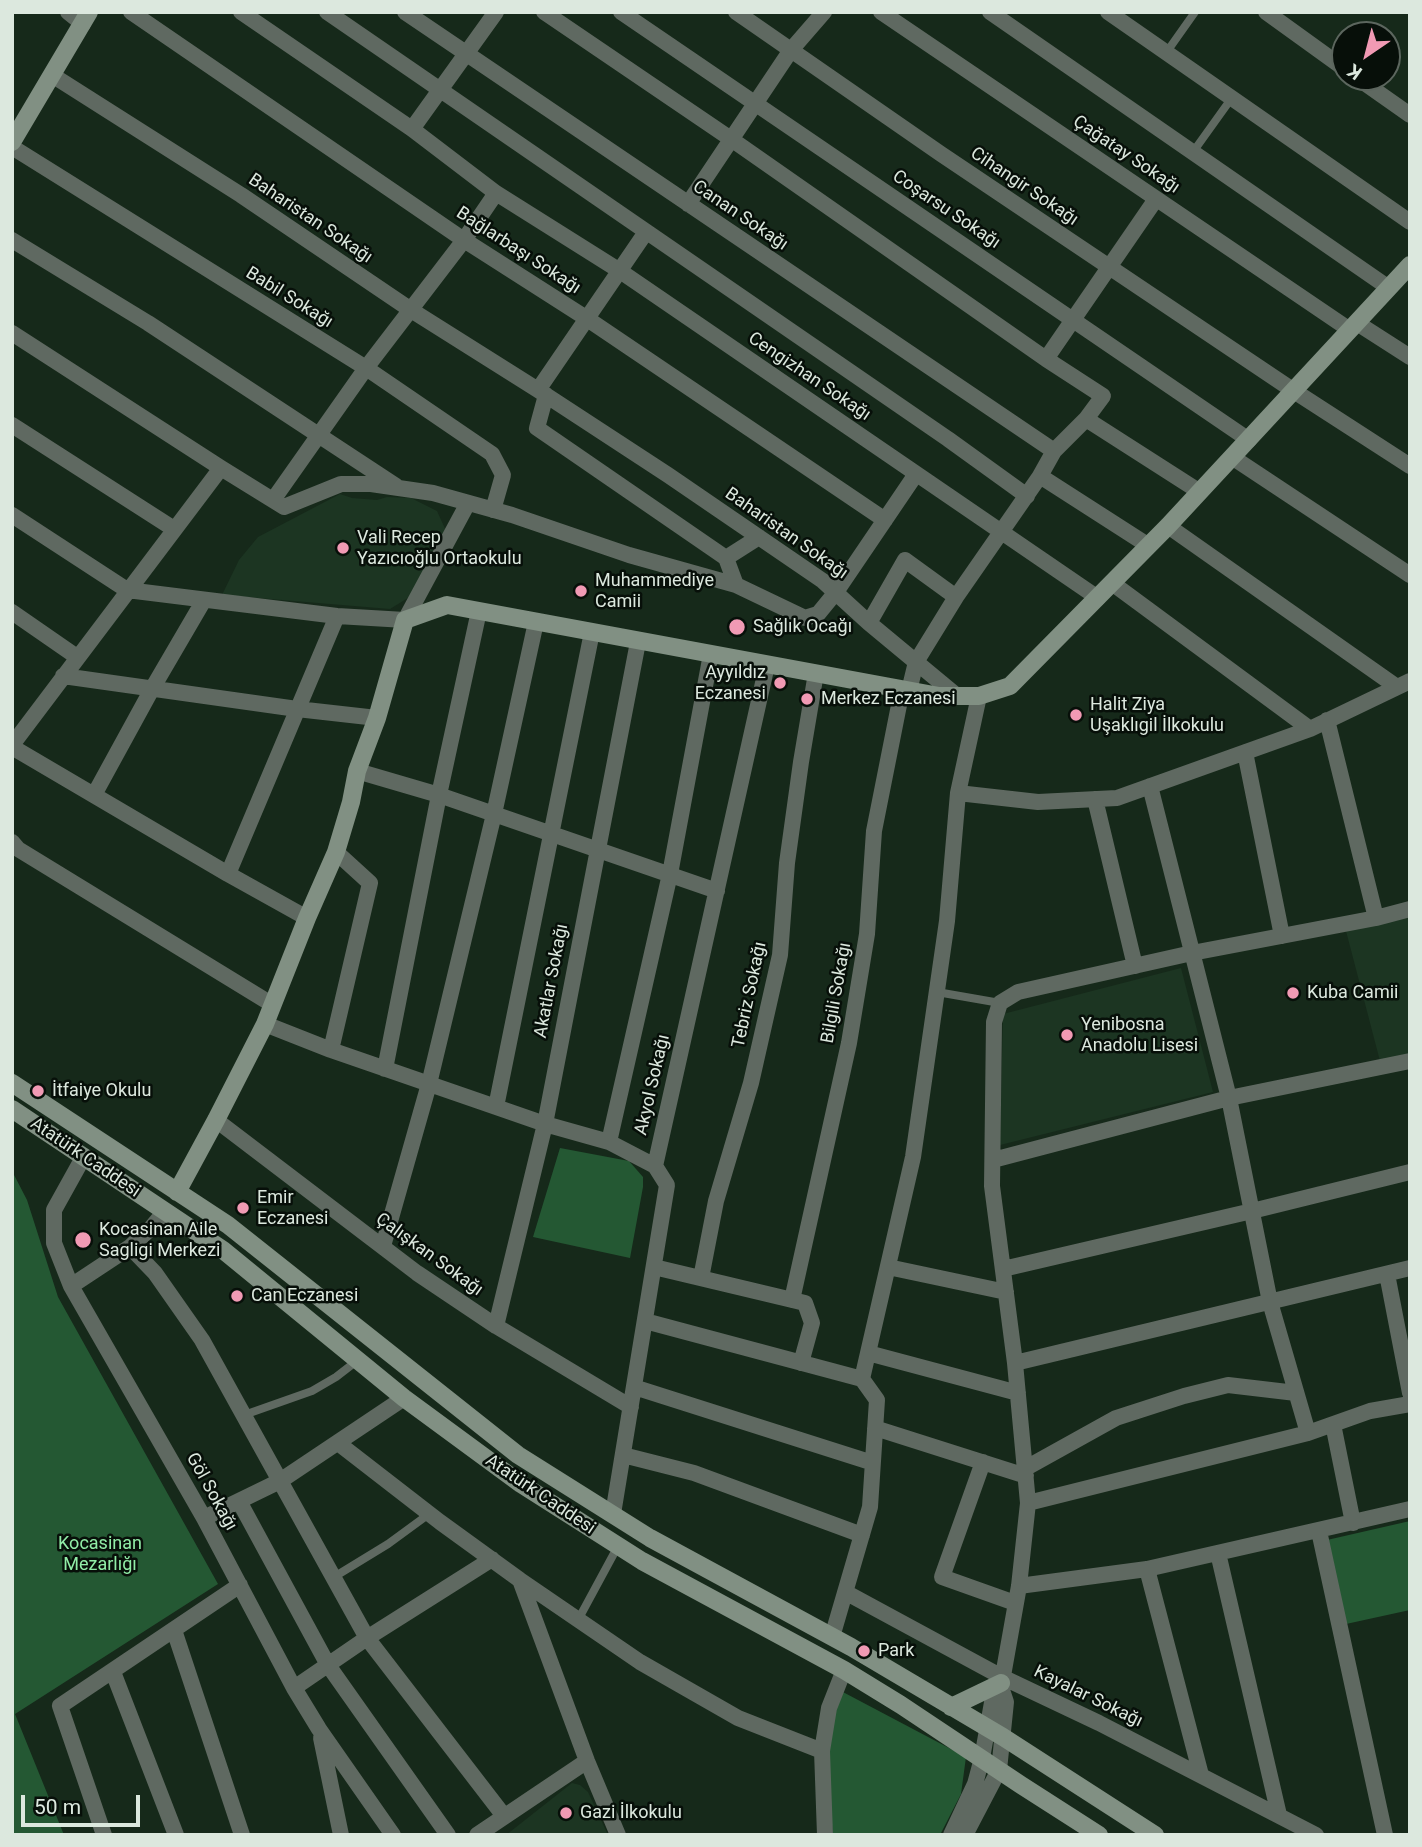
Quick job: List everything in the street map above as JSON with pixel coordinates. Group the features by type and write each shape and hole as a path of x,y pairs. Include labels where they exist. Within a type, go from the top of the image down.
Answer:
{"main road":[{"path":"13,139 86,18"},
{"path":"177,1192 264,1024 336,852 357,771 377,718 405,620 447,605 939,696 979,695 1010,686 1149,546 1410,265"},
{"path":"12,1083 228,1225 518,1455 650,1538 832,1637 995,1733 1155,1835"},
{"name":"Atatürk Caddesi","path":"12,1110 223,1250 404,1398 521,1485 642,1560 844,1670 1099,1835"},
{"path":"951,1707 1002,1682"}],"street":[{"path":"68,12 86,18"},
{"name":"Bağlarbaşı Sokağı","path":"131,12 464,240 586,318 885,520"},
{"name":"Cengizhan Sokağı","path":"241,12 412,129 496,193 620,271 1098,598"},
{"path":"327,12 1027,496"},
{"name":"Canan Sokağı","path":"405,12 1054,452"},
{"path":"412,129 496,12"},
{"path":"544,12 1103,396 1086,419 1200,492"},
{"name":"Coşarsu Sokağı","path":"621,12 1249,440"},
{"name":"Cihangir Sokağı","path":"736,12 941,154 1410,466"},
{"path":"688,204 791,50 824,12"},
{"name":"Çağatay Sokağı","path":"881,12 1156,199 1354,327 1410,357"},
{"path":"990,12 1389,288"},
{"path":"1108,12 1410,222"},
{"path":"1266,12 1331,59"},
{"name":"Baharistan Sokağı","path":"52,75 241,195 411,310 759,537 823,581 957,696"},
{"path":"1376,91 1410,115"},
{"name":"Babil Sokağı","path":"13,139 366,368 492,454 503,475 492,510"},
{"path":"273,500 366,368 464,240 496,193"},
{"path":"1046,359 1156,199"},
{"path":"646,232 586,318 542,393 537,428 726,558 736,585"},
{"path":"12,240 148,323 399,488"},
{"path":"12,333 284,507 341,484 371,484 433,494 736,585 805,618 818,614 836,593 916,474"},
{"name":"Bilgili Sokağı","path":"792,1300 849,1043 867,934 874,831 906,690 916,662 956,597 1002,533 1054,452 1086,419"},
{"path":"12,425 174,529"},
{"path":"1232,457 1410,575"},
{"path":"220,468 12,746 307,918"},
{"path":"1040,476 1149,546"},
{"path":"12,515 127,590 337,616 405,620 468,503"},
{"path":"1168,526 1404,684"},
{"path":"726,558 759,537"},
{"path":"869,622 905,560 956,597"},
{"path":"1112,583 1310,729"},
{"path":"94,795 204,600"},
{"path":"385,1069 439,794 479,611"},
{"path":"12,612 77,657"},
{"path":"228,874 337,616"},
{"path":"383,1246 429,1084 495,814 536,622"},
{"path":"496,1107 592,632"},
{"name":"Akatlar Sokağı","path":"496,1326 545,1124 638,642"},
{"path":"609,1142 670,874 711,654"},
{"name":"Akyol Sokağı","path":"655,1166 767,665"},
{"name":"Tebriz Sokağı","path":"701,1278 716,1201 751,1083 780,955 787,863 816,673"},
{"path":"63,676 377,718"},
{"path":"958,793 1038,802 1118,798 1310,729 1404,684"},
{"path":"862,1379 913,1157 947,921 958,793 979,695"},
{"path":"1327,720 1376,918"},
{"path":"1245,752 1282,936"},
{"path":"357,771 439,794 716,891"},
{"path":"1150,786 1229,1098 1270,1302 1307,1433"},
{"path":"1096,799 1135,966"},
{"path":"12,842 18,849 273,1004"},
{"path":"331,1050 370,883 336,852"},
{"path":"951,1835 975,1784 982,1758 995,1733 1006,1702 1002,1682 1019,1586 1028,1503 1015,1363 992,1186 994,1022 1000,1003 1018,992 1192,953 1410,909"},
{"path":"264,1024 545,1124 609,1142 655,1166 667,1185 613,1514"},
{"path":"993,1160 1229,1098 1410,1060"},
{"name":"Çalışkan Sokağı","path":"216,1120 417,1273 496,1326 631,1407"},
{"name":"Göl Sokağı","path":"84,1156 54,1210 54,1242 71,1286 204,1518 294,1688 319,1729 393,1835"},
{"path":"1003,1269 1410,1172"},
{"path":"71,1286 130,1247 165,1211"},
{"path":"130,1247 155,1273 202,1340 367,1637 504,1816"},
{"path":"654,1267 805,1303 812,1324 801,1363"},
{"path":"888,1267 1006,1292"},
{"path":"1015,1363 1410,1268"},
{"path":"1387,1274 1410,1393"},
{"path":"645,1321 862,1379 877,1400 870,1507 832,1637"},
{"path":"868,1353 1018,1394"},
{"path":"875,1428 983,1462 1026,1472 1116,1418 1184,1396 1228,1385 1296,1393"},
{"path":"634,1387 873,1463"},
{"path":"204,1518 280,1481 404,1398"},
{"path":"1028,1503 1307,1433 1370,1411 1410,1404"},
{"path":"1333,1424 1353,1523"},
{"path":"338,1443 520,1580 640,1662 738,1717 822,1751"},
{"path":"623,1455 694,1473 862,1535"},
{"path":"983,1462 942,1577 1015,1602"},
{"path":"239,1501 328,1665 448,1835"},
{"path":"1019,1586 1147,1569 1410,1509"},
{"path":"1319,1531 1385,1835"},
{"path":"1218,1553 1279,1815"},
{"path":"294,1688 367,1637 492,1559"},
{"path":"1147,1569 1201,1775"},
{"path":"520,1580 587,1761 618,1835"},
{"path":"104,1835 60,1706 240,1586"},
{"name":"Kayalar Sokağı","path":"845,1592 1002,1682 1099,1723 1316,1835"},
{"path":"174,1630 242,1835"},
{"path":"825,1835 822,1751 829,1708 844,1670"},
{"path":"113,1672 176,1835"},
{"path":"319,1729 341,1835"},
{"path":"965,1835 999,1770 995,1733"},
{"path":"477,1835 587,1761"}],"lane":[{"path":"1166,53 1195,12"},
{"path":"1194,152 1231,99"},
{"path":"937,992 1000,1003"},
{"path":"244,1415 312,1391 358,1360"},
{"path":"334,1577 388,1544 429,1514"},
{"path":"579,1620 618,1546"}],"shaded area":[{"name":"Vali Recep Yazıcıoğlu Ortaokulu","path":"340,494 377,500 387,497 411,498 437,511 447,533 411,596 390,609 222,595 239,560 258,537"},
{"path":"1410,915 1410,1054 1380,1061 1346,931"},
{"path":"1181,968 1213,1092 1000,1145 1003,1014"},
{"name":"Gazi İlkokulu","path":"572,1783 580,1785 588,1792 608,1835 506,1835"}],"green space":[{"path":"560,1148 629,1161 643,1177 630,1258 533,1237"},
{"name":"Kocasinan Mezarlığı","path":"12,1171 27,1200 58,1297 218,1584 15,1714 64,1835 12,1835"},
{"path":"1410,1521 1410,1610 1346,1624 1327,1540"},
{"path":"841,1691 966,1757 961,1794 940,1835 833,1835 823,1735"}],"place":[{"name":"Vali Recep Yazıcıoğlu Ortaokulu","path":"343,548"},
{"name":"Muhammediye Camii","path":"581,591"},
{"name":"Sağlık Ocağı","path":"737,627"},
{"name":"Ayyıldız Eczanesi","path":"780,683"},
{"name":"Merkez Eczanesi","path":"807,699"},
{"name":"Halit Ziya Uşaklıgil İlkokulu","path":"1076,715"},
{"name":"Kuba Camii","path":"1293,993"},
{"name":"Yenibosna Anadolu Lisesi","path":"1067,1035"},
{"name":"İtfaiye Okulu","path":"38,1091"},
{"name":"Emir Eczanesi","path":"243,1208"},
{"name":"Kocasinan Aile Sagligi Merkezi","path":"83,1240"},
{"name":"Can Eczanesi","path":"237,1296"},
{"name":"Park","path":"864,1651"},
{"name":"Gazi İlkokulu","path":"566,1813"}]}
